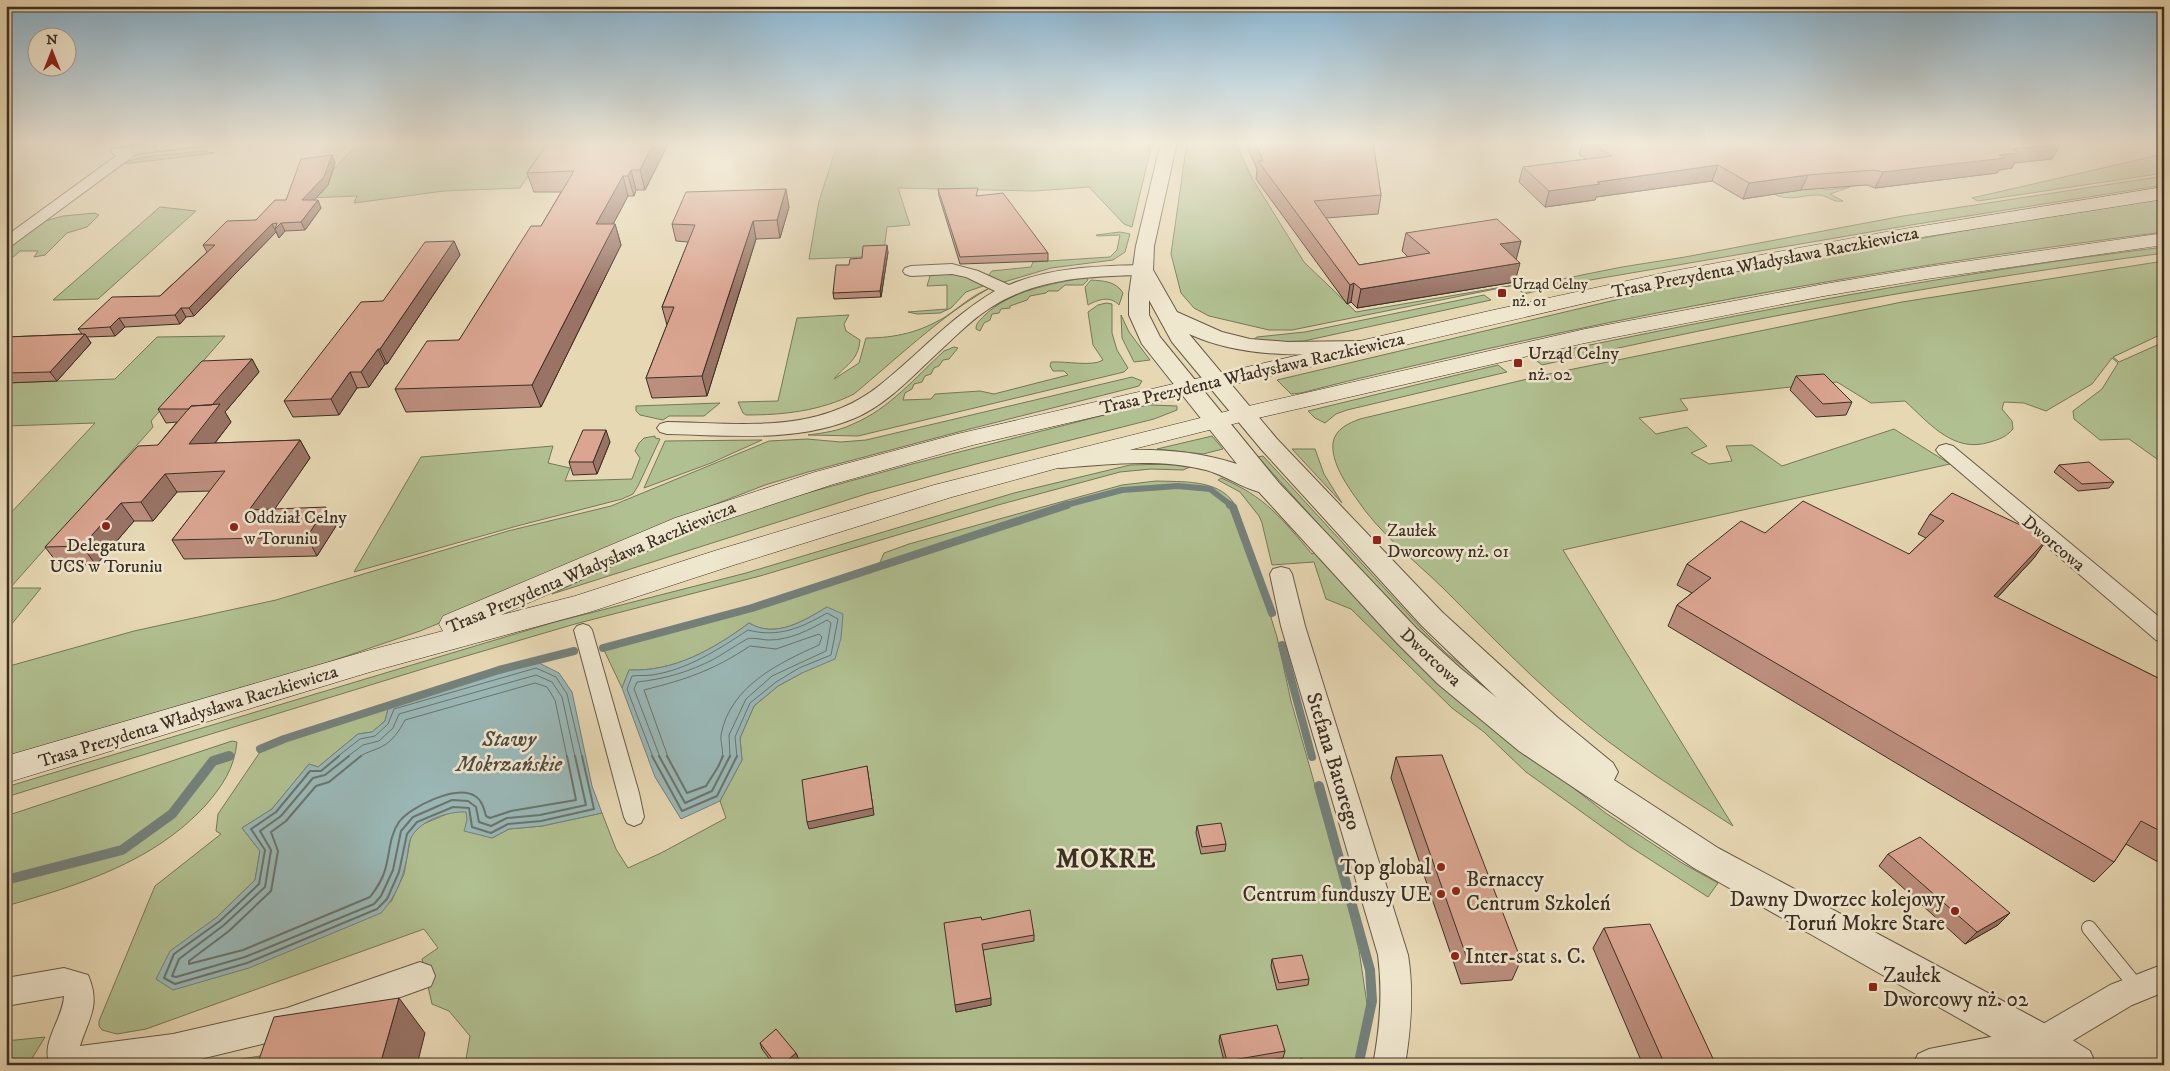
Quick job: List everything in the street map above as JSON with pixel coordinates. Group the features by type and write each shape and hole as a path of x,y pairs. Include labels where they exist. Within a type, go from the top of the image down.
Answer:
{"main road":[{"name":"Trasa Prezydenta Władysława Raczkiewicza","path":"6,770 370,661 580,605 724,558 943,491 1050,462 1363,347 1580,297 1728,266 2043,211 2164,193"},
{"name":"Trasa Prezydenta Władysława Raczkiewicza","path":"370,661 685,524 780,490 964,440 1216,401 1927,273 2164,239"}],"street":[{"path":"6,243 75,192"},
{"path":"1156,192 1144,250 1139,294 1139,316 1150,339 1216,401"},
{"path":"911,271 952,269 972,274 1008,291"},
{"path":"667,428 795,427 819,423 842,416 862,407 879,395 974,312 1008,291 1057,276 1084,272 1143,270"},
{"path":"1143,270 1216,401"},
{"path":"1168,316 1214,336 1245,344 1290,348 1363,347"},
{"name":"Dworcowa","path":"1216,401 1270,489 1406,636 1449,676 1530,742 1706,858 2041,1042 2076,1065"},
{"name":"Dworcowa","path":"1216,401 1352,534 1439,625 1546,726 1706,858"},
{"name":"Dworcowa","path":"1946,450 2164,634"},
{"name":"Trasa Prezydenta Władysława Raczkiewicza","path":"1050,462 1148,455 1179,456 1220,466 1247,476 1270,489"},
{"name":"Stefana Batorego","path":"1281,574 1296,635 1393,955 1398,1001 1389,1065"},
{"path":"583,630 621,758 634,817"},
{"path":"6,992 64,982 78,985 78,1010 64,1043 62,1056 70,1061 80,1062 173,1050 287,1023 420,976"},
{"path":"1929,1065 2041,1042 2121,995 2151,983"}],"lane":[{"path":"2089,928 2151,983"}],"green space":[{"path":"313,192 437,192 354,203 357,196 307,198"},
{"path":"822,192 899,192 910,225 887,227 884,250 863,257 809,259"},
{"path":"1094,192 1140,192 1132,227 1124,224"},
{"path":"1180,192 1261,192 1304,262 1356,312 1520,284 1292,330 1269,330 1209,316 1194,308 1181,293 1171,254"},
{"path":"1836,192 1830,194 1843,201 1820,195 1790,198 1772,193"},
{"path":"1998,192 2038,192 1978,201 1972,198"},
{"path":"2060,192 2120,192 1917,224 1561,285 1524,294 1517,288 1622,267 1903,216"},
{"path":"2164,199 2164,232 1992,255 1736,298 1567,331 1301,393 1291,394 1277,380 1730,273 1990,226"},
{"path":"160,207 196,211 98,299 53,300"},
{"path":"95,213 99,215 87,227 67,233 45,255 34,257 38,251 20,251 13,257 6,257 6,250 45,221 63,216"},
{"path":"1120,232 1130,234 1125,252 1113,260 1051,268 1004,282 987,277 992,271 1031,267 1033,262 1110,257 1117,250 1120,235 1096,235"},
{"path":"2164,247 2164,253 1929,288 1774,316 1542,365 1532,357 1847,295 2084,257"},
{"path":"2164,261 2164,333 2113,357 2119,362 2164,342 2164,464 2129,439 2100,440 2074,419 2073,411 2102,389 2118,363 2112,358 2092,384 2046,411 2024,403 2004,402 2002,409 2012,421 2013,429 2000,439 1977,445 1965,444 1943,434 1905,401 1871,403 1837,382 1680,399 1688,410 1639,418 1656,434 1687,427 1707,446 1691,453 1709,464 1732,461 1726,446 1752,445 1782,466 1894,429 1950,464 1563,550 1733,826 1654,774 1603,737 1532,676 1375,523 1348,486 1334,458 1334,438 1343,427 1360,419 1544,375 1902,302"},
{"path":"945,273 966,275 986,285 966,292 951,308 940,313 917,314 908,312 947,309 947,285 927,286 930,276"},
{"path":"1087,277 1088,280 1083,285 1065,285 1058,291 1048,291 1030,296 1027,300 1010,306 1010,308 1001,309 999,313 992,314 990,320 984,323 980,331 976,329 977,323 984,316 1006,300 1032,289"},
{"path":"1091,280 1109,282 1117,286 1123,293 1119,305 1108,299 1099,300 1088,305 1085,287"},
{"path":"988,289 936,325 854,394 841,400 802,411 760,415 746,415 743,413 738,402 778,401 797,318 849,315 844,324 846,331 860,340 859,347 854,358 834,379 859,363 866,338 898,335 926,327"},
{"path":"1484,295 1491,300 1304,341 1272,342 1253,340 1257,337 1305,332"},
{"path":"1112,304 1112,333 1117,350 1128,368 1124,372 858,436 808,435 842,428 866,418 901,392 944,351 954,347 958,348 949,359 943,360 939,366 934,368 931,374 925,376 922,382 914,384 912,389 905,393 903,400 931,399 935,394 980,391 994,394 1068,375 1064,371 1053,371 1050,366 1051,362 1092,363 1103,360 1093,345 1088,312 1098,305"},
{"path":"1121,315 1129,332 1150,360 1134,362 1122,338"},
{"path":"225,336 151,421 153,427 10,588 41,588 6,631 6,518 95,423 6,426 6,383 115,379 157,337"},
{"path":"1498,365 1507,372 1347,410 1336,414 1325,423 1315,418 1308,411"},
{"path":"1132,377 1142,381 1139,386 962,431 765,485 685,516 420,631 326,663 6,758 6,667 134,631 276,600 508,531 611,506 769,441 807,439 841,442 866,440"},
{"path":"720,403 704,416 669,416 663,420 640,415 636,411 636,406"},
{"path":"1151,405 1177,406 1177,410 1154,419 866,494 552,594 685,531 756,507 912,464 1136,407"},
{"path":"655,436 655,438 660,439 638,486 633,494 622,499 517,526 354,572 421,457 553,446 548,463 570,468 565,481 632,479 640,458 635,451 639,443 644,438"},
{"path":"1212,436 1223,449 1203,454 1157,449"},
{"path":"762,440 711,463 644,488 665,441"},
{"path":"1292,449 1315,449 1324,474 1342,503"},
{"path":"1263,456 1446,653 1526,717 1472,685 1350,563 1322,528 1258,457"},
{"path":"1173,464 1190,467 1183,470 1151,469 1120,472 998,505 760,576 575,624 6,797 6,787 555,622 746,573 1014,493 1130,465"},
{"path":"1221,478 1250,493 1272,510 1312,554 1318,551 1554,773 1607,814 1682,863 1718,883 1708,897 1629,846 1526,772 1484,732 1452,708 1351,609 1326,599 1314,562 1272,565 1259,516 1240,492 1218,480"},
{"path":"1156,481 1198,483 1218,489 1233,502 1241,520 1277,637 1291,701 1343,884 1359,950 1367,1004 1359,1065 465,1065 470,1036 449,1011 432,1004 422,959 438,948 424,929 146,1029 117,1034 102,1030 99,1026 99,1021 155,886 221,834 216,831 218,814 260,752 284,739 389,705 385,721 372,732 358,734 318,767 309,764 272,809 242,828 260,851 255,880 217,917 391,902 404,874 411,836 421,825 454,811 466,811 469,821 475,829 492,838 509,829 542,826 602,813 616,849 628,868 661,853 726,818 720,801 742,760 740,738 754,706 778,686 802,673 827,607 809,618 779,629 759,627 749,623 708,650 678,663 646,670 629,670 622,688 603,648 752,608 878,567 884,553 909,544 1122,485"},
{"path":"232,741 237,742 236,752 222,784 205,806 162,843 113,870 60,890 6,906 6,816"},
{"path":"45,1037 28,1065 6,1065 6,1041"},
{"path":"266,1055 263,1065 205,1065"}],"water":[{"path":"827,607 843,614 841,638 835,659 778,686 754,706 740,738 742,760 720,801 681,819 655,777 622,688 629,670 646,670 678,663 708,650 749,623 769,629 779,629 809,618"},
{"name":"Stawy Mokrzańskie","path":"537,662 559,673 572,692 592,786 602,813 542,826 509,829 492,838 464,831 467,820 466,812 444,815 422,825 412,836 400,883 394,896 381,913 249,968 173,990 156,979 170,951 217,917 255,880 260,851 242,828 272,809 309,764 318,767 358,734 372,732 385,721 389,705"}],"building":[{"path":"289,192 310,192 302,200 318,200 301,222 281,223 275,229 277,223 272,224 189,308 181,308 175,315 119,318 110,327 78,329 112,297 160,296 215,245 203,245 227,221 256,220 275,200 286,200"},
{"path":"561,192 614,192 596,224 615,224 532,385 395,389 427,341 459,340 531,226 541,226"},
{"path":"686,192 785,192 777,220 753,221 702,376 646,378 674,307 662,307 695,225 672,224"},
{"path":"939,192 977,192 976,196 1003,193 1048,253 960,257"},
{"path":"1281,192 1381,192 1381,195 1314,201 1359,265 1430,253 1406,233 1497,219 1521,241 1500,244 1520,263 1361,289 1354,283 1350,285"},
{"path":"454,241 380,349 378,349 361,372 350,372 331,399 284,401 361,302 383,301 425,242"},
{"path":"887,245 880,291 833,293 836,265 849,265 850,259 862,258 863,246"},
{"path":"85,334 50,372 6,373 6,337"},
{"path":"252,359 212,405 191,406 189,409 158,409 202,361"},
{"path":"1824,374 1852,402 1823,404 1796,376"},
{"path":"220,404 189,444 300,440 249,510 326,507 307,537 172,540 225,471 165,474 141,502 121,503 82,546 45,547 138,446 158,445 191,406"},
{"path":"583,430 606,430 593,462 569,462"},
{"path":"2089,462 2114,482 2082,484 2059,465"},
{"path":"1952,493 2048,538 1994,596 2164,681 2164,833 2141,821 2114,862 1677,605 1711,578 1687,564 1741,521 1765,533 1803,501 1909,554 1944,521 1930,514"},
{"path":"1442,755 1521,960 1469,964 1396,757"},
{"path":"867,766 873,808 807,822 802,780"},
{"path":"1221,823 1226,844 1202,847 1197,826"},
{"path":"1920,837 2010,913 1977,932 1888,854"},
{"path":"1030,910 1034,935 982,944 991,998 955,1005 944,923 981,917 982,920"},
{"path":"1650,924 1716,1065 1665,1065 1604,928"},
{"path":"1302,955 1309,979 1279,983 1272,959"},
{"path":"399,998 380,1065 257,1065 274,1017"},
{"path":"1277,1025 1285,1051 1227,1061 1220,1035"},
{"path":"776,1029 796,1053 782,1065 777,1065 760,1043"},
{"path":"1301,1058 1311,1065 1296,1065"}],"waterway":[{"path":"1062,506 1122,490 1178,486 1210,489 1232,506"},
{"path":"603,648 752,608 1067,505"},
{"path":"1230,505 1233,507 1272,613"},
{"path":"1282,645 1312,757"},
{"path":"260,749 284,739 499,670 574,651"},
{"path":"6,880 122,850 172,814 213,761 227,757"},
{"path":"1319,786 1370,970 1372,1001 1359,1062"}],"place":[{"name":"Urząd Celny nż. 01","path":"1502,293"},
{"name":"Urząd Celny nż. 02","path":"1518,363"},
{"name":"Delegatura UCS w Toruniu","path":"106,526"},
{"name":"Oddział Celny w Toruniu","path":"234,527"},
{"name":"Zaułek Dworcowy nż. 01","path":"1377,540"},
{"name":"Top global","path":"1441,867"},
{"name":"Bernaccy Centrum Szkoleń","path":"1456,891"},
{"name":"Centrum funduszy UE","path":"1441,894"},
{"name":"Dawny Dworzec kolejowy Toruń Mokre Stare","path":"1955,911"},
{"name":"Inter-stat s. C.","path":"1455,956"},
{"name":"Zaułek Dworcowy nż. 02","path":"1873,987"}],"district":[{"name":"MOKRE","path":"1106,858"}]}
